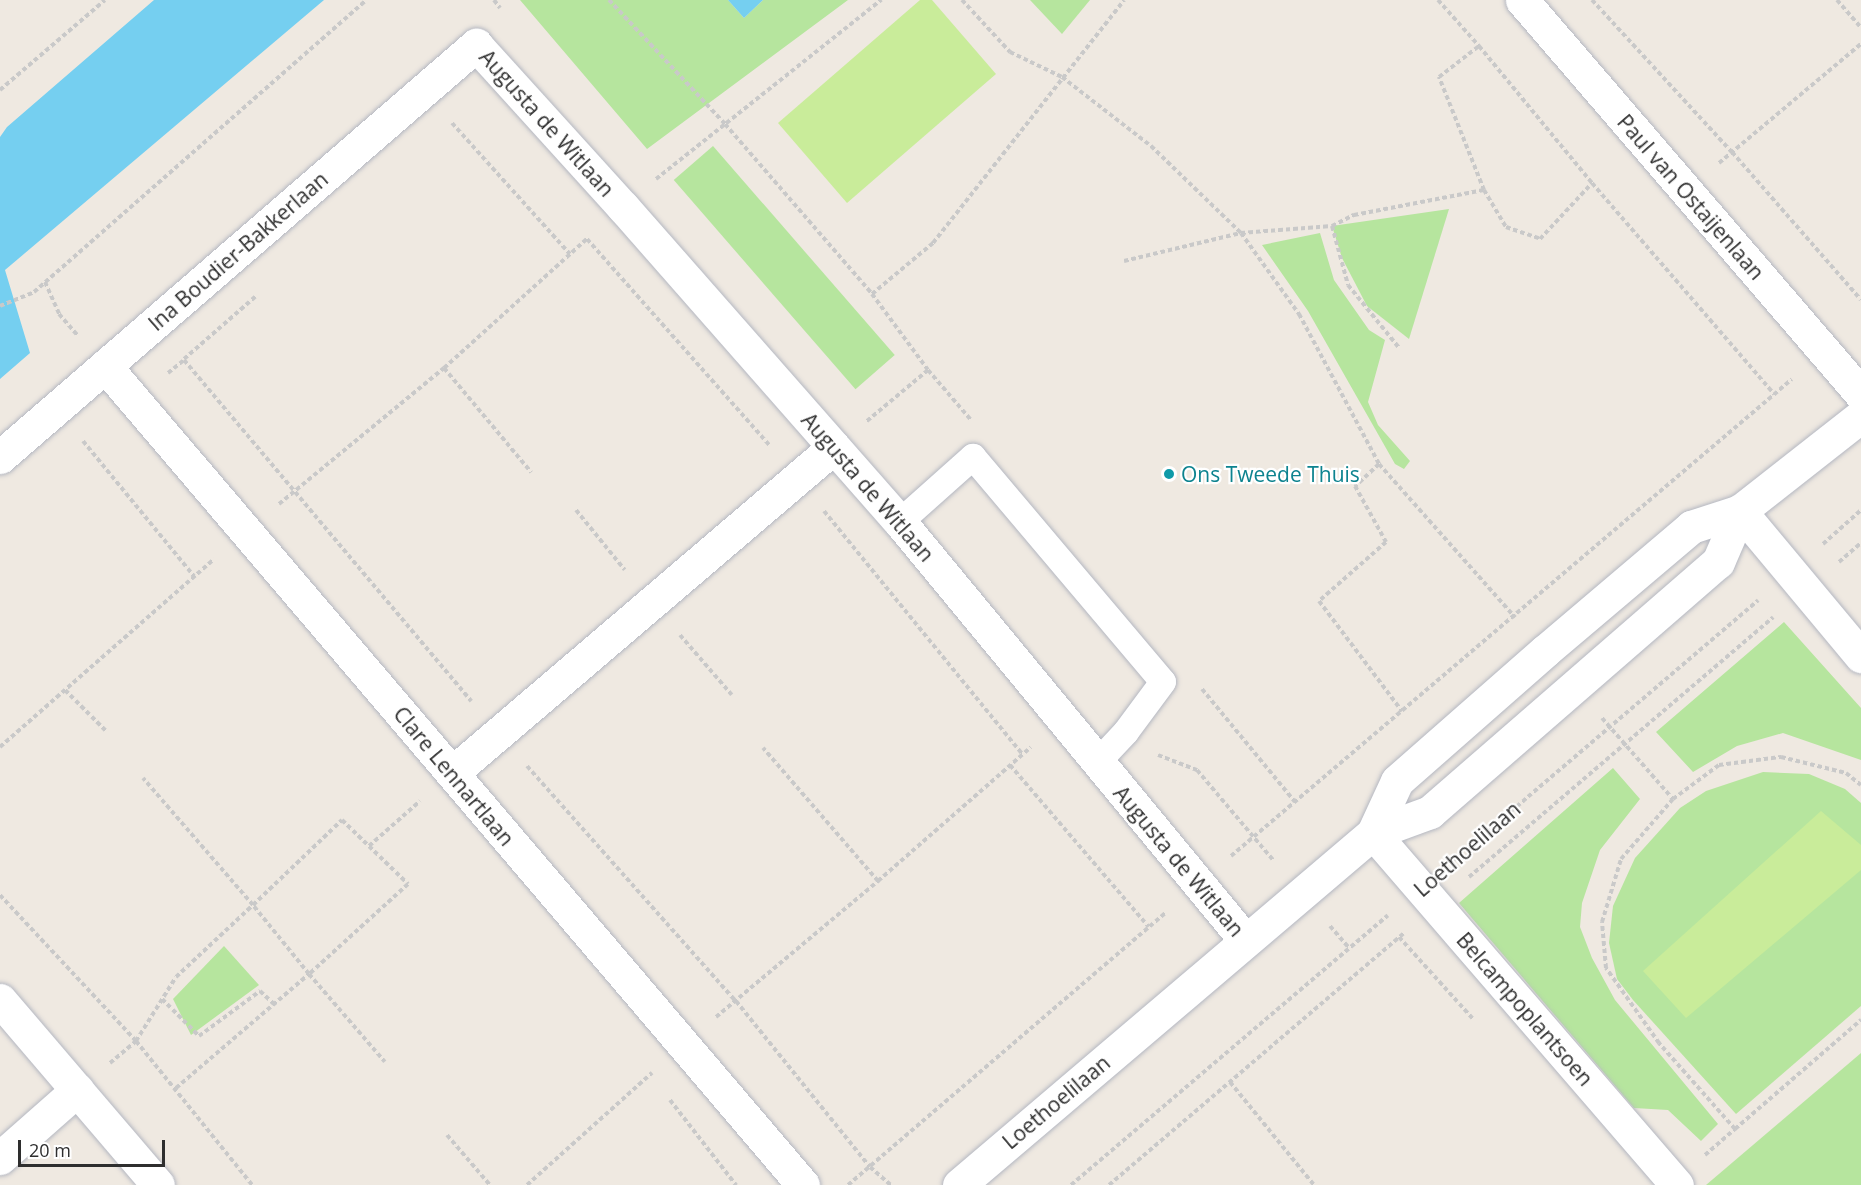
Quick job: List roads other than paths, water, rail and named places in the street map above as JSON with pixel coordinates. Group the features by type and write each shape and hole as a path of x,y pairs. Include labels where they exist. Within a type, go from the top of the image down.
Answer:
{"street":[{"name":"Paul van Ostaijenlaan","path":"1522,0 1861,394"},
{"name":"Ina Boudier-Bakkerlaan","path":"0,458 476,45"},
{"name":"Augusta de Witlaan","path":"476,45 623,207 900,522 1246,941"},
{"name":"Clare Lennartlaan","path":"105,366 803,1185"},
{"name":"Loethoelilaan","path":"1373,833 1397,781 1691,527 1740,511 1861,416"},
{"path":"452,773 834,447"},
{"path":"1740,511 1861,656"},
{"name":"Loethoelilaan","path":"959,1185 1373,833 1430,812 1718,562 1740,511"},
{"name":"Belcampoplantsoen","path":"1373,833 1676,1184"},
{"path":"0,1000 158,1185"},
{"path":"0,1158 77,1090"}],"lane":[{"path":"900,522 973,457 1163,682 1126,732 1097,763"}],"water":[{"path":"154,0 324,0 5,270 30,353 0,379 0,137 7,127"},
{"path":"728,0 763,0 744,18"}],"place":[{"name":"Ons Tweede Thuis","path":"1169,474"}]}
